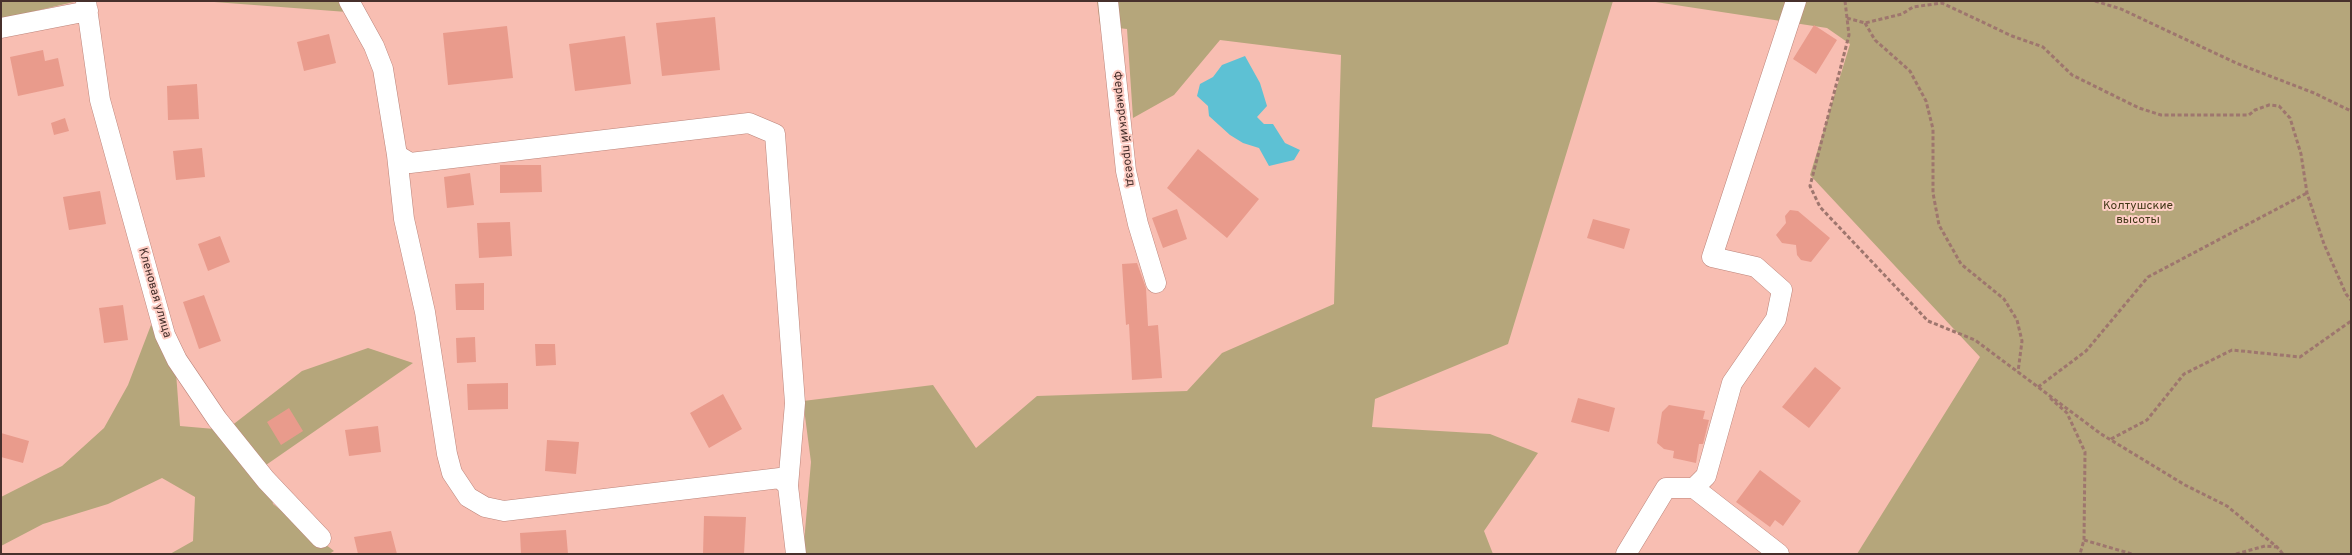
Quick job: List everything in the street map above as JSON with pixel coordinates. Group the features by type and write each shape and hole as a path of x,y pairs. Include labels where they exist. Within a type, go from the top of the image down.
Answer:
{"street":[{"path":"349,1 374,46 383,69 397,155 404,219 425,312 447,454 452,473 468,497 484,507 504,511 780,478 788,486"},
{"name":"Фермерский проезд","path":"1108,1 1126,171 1138,224 1156,283"},
{"path":"1694,488 1706,476 1732,383 1776,319 1782,290 1756,267 1712,257 1796,1"},
{"path":"1,28 87,6"},
{"name":"Кленовая улица","path":"87,6 100,100 165,335 177,360 217,419 266,480 321,538"},
{"path":"397,155 410,163 749,123 775,134 795,403 788,486 796,554"},
{"path":"1626,554 1666,488 1694,488 1779,554"}],"path":[{"path":"1845,1 1849,35 1810,186 1820,208 1928,321 1975,340 2018,372 2067,413 2085,452 2084,540 2080,554"},
{"path":"2096,1 2121,9 2236,63 2314,93 2351,110"},
{"path":"1847,18 1866,23 1902,14 1913,7 1942,2 2004,32 2043,47 2072,75 2139,108 2161,115 2249,115 2255,110 2269,105 2279,106 2290,118 2301,154 2307,193 2324,244 2346,294 2351,300"},
{"path":"1866,23 1875,40 1910,71 1926,101 1933,129 1933,194 1939,226 1961,264 2004,299 2017,320 2022,341 2018,372"},
{"path":"2038,387 2086,350 2148,277 2307,193"},
{"path":"2110,440 2147,420 2184,374 2232,350 2300,357 2351,321"},
{"path":"2028,380 2110,440 2185,485 2227,506 2278,547 2282,554"},
{"path":"2084,540 2132,554"},
{"path":"2236,554 2265,546 2278,547"}],"green space":[{"path":"1,1 78,1 1,19"},
{"path":"201,1 362,1 347,12"},
{"path":"1097,1 1613,1 1508,344 1375,399 1372,427 1490,434 1538,453 1484,531 1493,554 803,554 811,462 803,401 933,385 976,448 1037,396 1187,391 1222,353 1334,304 1341,55 1220,40 1174,95 1133,118 1127,29 1100,26"},
{"name":"Колтушские высоты","path":"1649,1 2351,1 2351,554 1857,554 1980,357 1810,175 1850,44 1827,28"},
{"path":"151,325 175,359 180,426 226,430 302,371 368,348 413,363 266,465 273,504 334,551 329,554 170,554 193,541 195,497 162,478 108,504 43,524 1,546 1,497 62,466 104,428 128,385"}],"water":[{"path":"1245,56 1260,83 1267,106 1257,117 1264,124 1273,124 1285,143 1300,150 1294,160 1269,166 1259,148 1243,143 1230,135 1209,116 1208,106 1197,96 1200,84 1213,77 1222,65"}],"building":[{"path":"715,17 720,70 662,76 656,23"},
{"path":"1814,25 1837,40 1816,74 1793,59"},
{"path":"507,26 513,78 448,85 443,33"},
{"path":"329,34 336,63 304,71 297,42"},
{"path":"625,36 631,84 575,91 569,44"},
{"path":"43,50 45,61 58,58 64,86 18,96 10,57"},
{"path":"197,84 199,119 168,120 167,86"},
{"path":"65,118 69,131 54,135 51,123"},
{"path":"202,148 205,177 176,180 173,151"},
{"path":"1198,149 1259,199 1227,238 1167,188"},
{"path":"500,165 541,165 542,192 500,193"},
{"path":"470,173 474,205 447,208 444,177"},
{"path":"100,191 106,224 69,230 63,197"},
{"path":"1177,209 1187,239 1163,248 1152,218"},
{"path":"1790,210 1798,211 1830,238 1811,262 1801,260 1797,255 1796,245 1782,243 1776,235 1786,223 1785,216"},
{"path":"1593,219 1630,229 1624,249 1587,238"},
{"path":"510,222 512,256 479,258 477,223"},
{"path":"220,236 230,262 208,271 198,244"},
{"path":"1137,263 1146,288 1148,326 1158,325 1162,378 1132,380 1129,324 1126,325 1122,264"},
{"path":"484,283 484,310 456,310 455,284"},
{"path":"204,295 221,341 199,349 183,302"},
{"path":"123,305 128,340 104,343 99,308"},
{"path":"475,337 476,362 457,363 456,338"},
{"path":"535,344 555,344 556,365 536,366"},
{"path":"1815,367 1841,388 1809,428 1782,407"},
{"path":"508,383 508,409 468,410 467,384"},
{"path":"723,394 742,429 709,448 690,413"},
{"path":"1578,398 1615,408 1609,432 1571,422"},
{"path":"1669,405 1705,411 1703,419 1709,420 1703,444 1699,444 1696,463 1673,458 1674,451 1664,449 1657,443 1662,412"},
{"path":"289,408 303,431 281,445 267,422"},
{"path":"378,426 381,452 349,456 345,430"},
{"path":"1,433 29,441 23,463 1,457"},
{"path":"547,440 579,442 576,474 545,471"},
{"path":"1760,470 1801,501 1783,526 1775,520 1770,527 1736,502"},
{"path":"704,516 746,517 744,554 703,554"},
{"path":"566,530 568,554 521,554 520,533"},
{"path":"391,531 397,554 358,554 354,537"}]}
